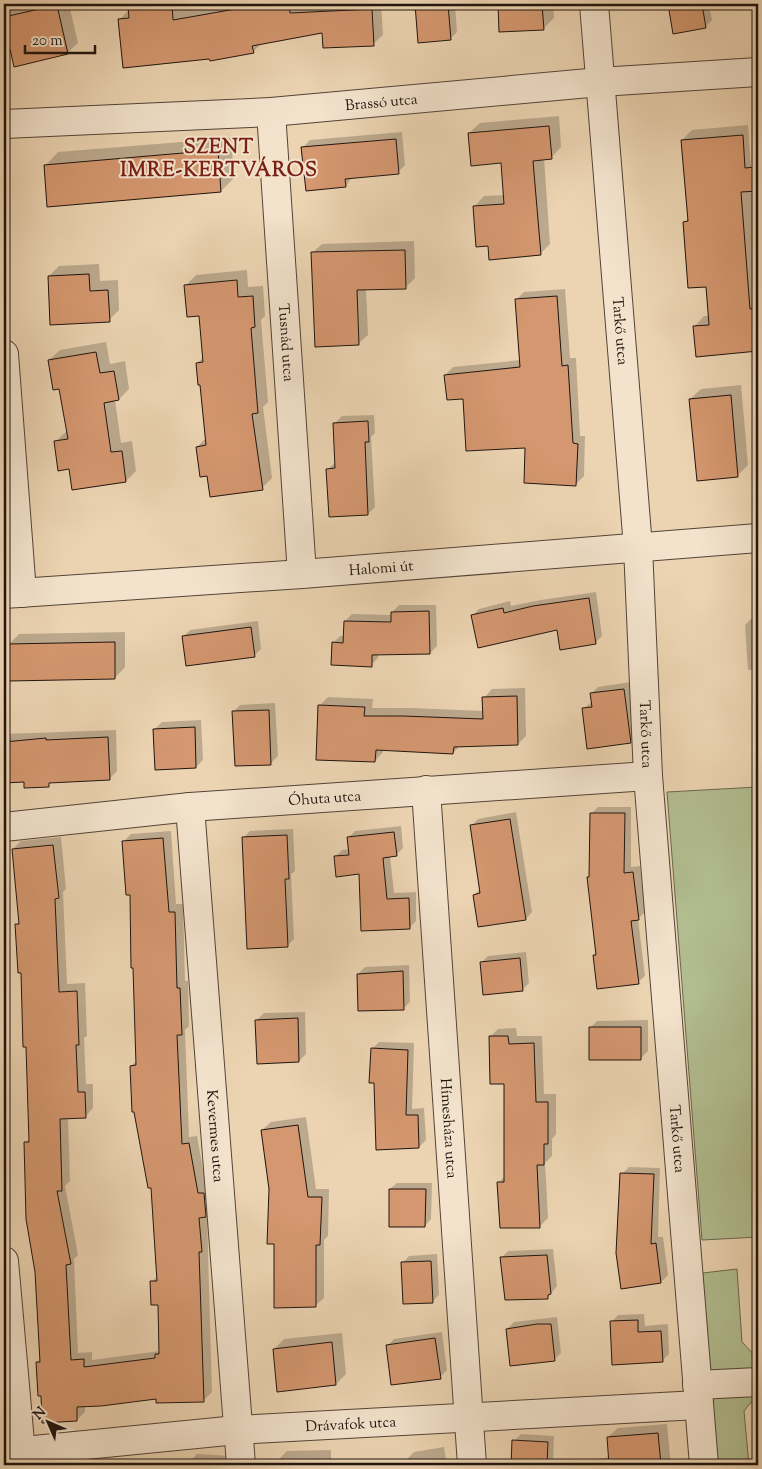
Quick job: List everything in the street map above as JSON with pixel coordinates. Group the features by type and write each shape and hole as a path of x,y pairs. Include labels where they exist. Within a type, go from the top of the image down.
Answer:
{"street":[{"name":"Tarkő utca","path":"594,4 638,547 648,776 704,1465"},
{"name":"Brassó utca","path":"4,124 272,112 600,82 758,72"},
{"name":"Tusnád utca","path":"272,112 302,574"},
{"path":"4,354 13,594"},
{"name":"Halomi út","path":"13,594 302,574 758,538"},
{"name":"Óhuta utca","path":"4,827 190,807 648,776"},
{"name":"Hímesháza utca","path":"426,790 467,1418 472,1465"},
{"name":"Kevermes utca","path":"190,807 240,1465"},
{"path":"4,1262 15,1456"},
{"name":"Drávafok utca","path":"15,1456 237,1430 467,1418 698,1395 758,1382"}],"green space":[{"path":"758,787 758,1237 702,1240 667,792"},
{"path":"737,1269 742,1342 758,1359 758,1374 703,1378 694,1274"},
{"path":"758,1388 758,1400 752,1401 744,1411 749,1465 708,1465 704,1392"}],"building":[{"path":"172,4 173,20 247,7 246,4 289,4 290,13 372,9 374,46 323,48 322,33 252,46 254,53 210,61 209,59 123,68 118,19 129,18 128,7"},
{"path":"415,4 448,4 451,40 418,43"},
{"path":"498,4 542,4 544,30 499,32"},
{"path":"668,4 702,4 706,28 673,34"},
{"path":"57,5 68,54 14,67 10,49 4,50 4,17"},
{"path":"549,126 552,159 533,161 541,255 489,260 488,246 476,247 473,206 504,204 501,163 471,166 468,133"},
{"path":"743,135 745,168 755,167 757,191 741,192 750,309 758,308 758,351 696,357 693,326 709,325 706,287 688,288 683,222 688,221 681,140"},
{"path":"396,139 399,174 345,179 346,187 306,191 301,147"},
{"path":"218,150 221,192 47,207 44,165"},
{"path":"405,250 406,289 357,290 359,345 315,347 311,252"},
{"path":"89,274 90,291 108,290 110,322 50,325 48,276"},
{"path":"237,280 238,297 253,296 255,327 251,328 258,413 252,414 263,490 210,497 207,476 200,477 196,447 206,445 196,363 203,362 199,316 187,317 184,285"},
{"path":"557,296 562,366 568,365 573,443 578,444 576,486 524,483 525,448 466,451 463,399 447,400 444,375 520,367 515,299"},
{"path":"96,352 100,373 114,371 119,400 104,403 111,452 122,451 126,482 72,490 69,469 58,471 54,441 68,439 59,389 53,390 48,360"},
{"path":"731,395 738,477 697,481 689,399"},
{"path":"368,421 369,442 365,442 368,515 329,517 326,469 335,468 333,423"},
{"path":"589,598 596,644 560,650 557,630 478,648 471,615 503,608 504,613 533,606"},
{"path":"429,611 430,654 372,655 372,667 331,665 332,642 343,643 344,621 391,622 391,612"},
{"path":"251,627 255,657 186,666 182,636"},
{"path":"115,642 115,679 8,681 8,644"},
{"path":"624,689 631,743 587,749 582,708 592,707 590,693"},
{"path":"517,696 518,745 454,747 453,754 376,750 375,762 316,760 318,705 365,707 364,716 483,719 482,697"},
{"path":"269,710 271,765 235,766 232,711"},
{"path":"195,727 196,768 155,770 153,729"},
{"path":"108,737 110,780 49,783 49,787 24,788 24,782 4,783 4,742 46,738 46,740"},
{"path":"590,813 625,813 624,873 633,872 639,920 631,921 639,984 597,989 593,955 596,955 587,877 589,877"},
{"path":"510,819 526,920 478,927 473,895 480,893 470,825"},
{"path":"394,832 397,856 383,858 387,899 409,898 410,929 361,931 359,874 336,877 334,856 349,855 347,837"},
{"path":"287,835 289,879 285,879 288,947 247,949 242,837"},
{"path":"163,838 169,912 175,912 177,988 180,988 182,1035 177,1035 182,1144 189,1143 198,1193 204,1193 206,1217 199,1218 202,1252 199,1252 204,1402 156,1403 156,1399 77,1407 77,1421 42,1423 41,1396 38,1396 36,1362 40,1362 35,1272 26,1219 24,1142 29,1142 26,1047 23,1047 21,973 18,973 15,924 19,924 12,849 53,845 59,898 55,899 59,992 77,991 79,1045 76,1045 78,1092 85,1092 86,1118 60,1119 62,1191 57,1191 71,1264 66,1265 71,1360 84,1359 84,1367 155,1358 155,1354 159,1354 158,1305 151,1305 150,1281 157,1281 151,1188 148,1188 134,1112 132,1112 130,1066 136,1065 133,968 131,968 130,895 126,895 122,841"},
{"path":"520,958 523,991 483,995 480,962"},
{"path":"403,971 404,1010 358,1011 357,974"},
{"path":"298,1018 299,1062 257,1064 255,1020"},
{"path":"589,1027 641,1027 641,1060 589,1060"},
{"path":"489,1036 508,1036 509,1044 534,1043 536,1102 548,1102 548,1144 544,1144 544,1165 537,1165 540,1228 500,1228 497,1182 504,1182 504,1084 490,1084"},
{"path":"371,1048 408,1050 406,1115 418,1115 419,1148 376,1150 374,1083 369,1083"},
{"path":"298,1125 308,1197 322,1197 320,1245 316,1245 316,1307 274,1308 274,1244 267,1244 269,1189 261,1130"},
{"path":"620,1173 654,1174 651,1244 656,1243 661,1283 621,1289 616,1253"},
{"path":"389,1189 426,1189 425,1227 389,1227"},
{"path":"547,1255 551,1294 548,1295 548,1299 505,1300 500,1257"},
{"path":"431,1261 433,1303 403,1304 401,1262"},
{"path":"638,1320 638,1332 661,1331 663,1362 612,1365 610,1321"},
{"path":"537,1324 551,1324 555,1361 510,1366 506,1329"},
{"path":"435,1338 441,1379 391,1385 386,1345"},
{"path":"332,1342 336,1385 277,1392 273,1349"},
{"path":"658,1433 661,1465 609,1465 607,1437"},
{"path":"512,1440 548,1442 547,1465 511,1465"}],"district":[{"name":"SZENT IMRE-KERTVÁROS","path":"219,158"}]}
